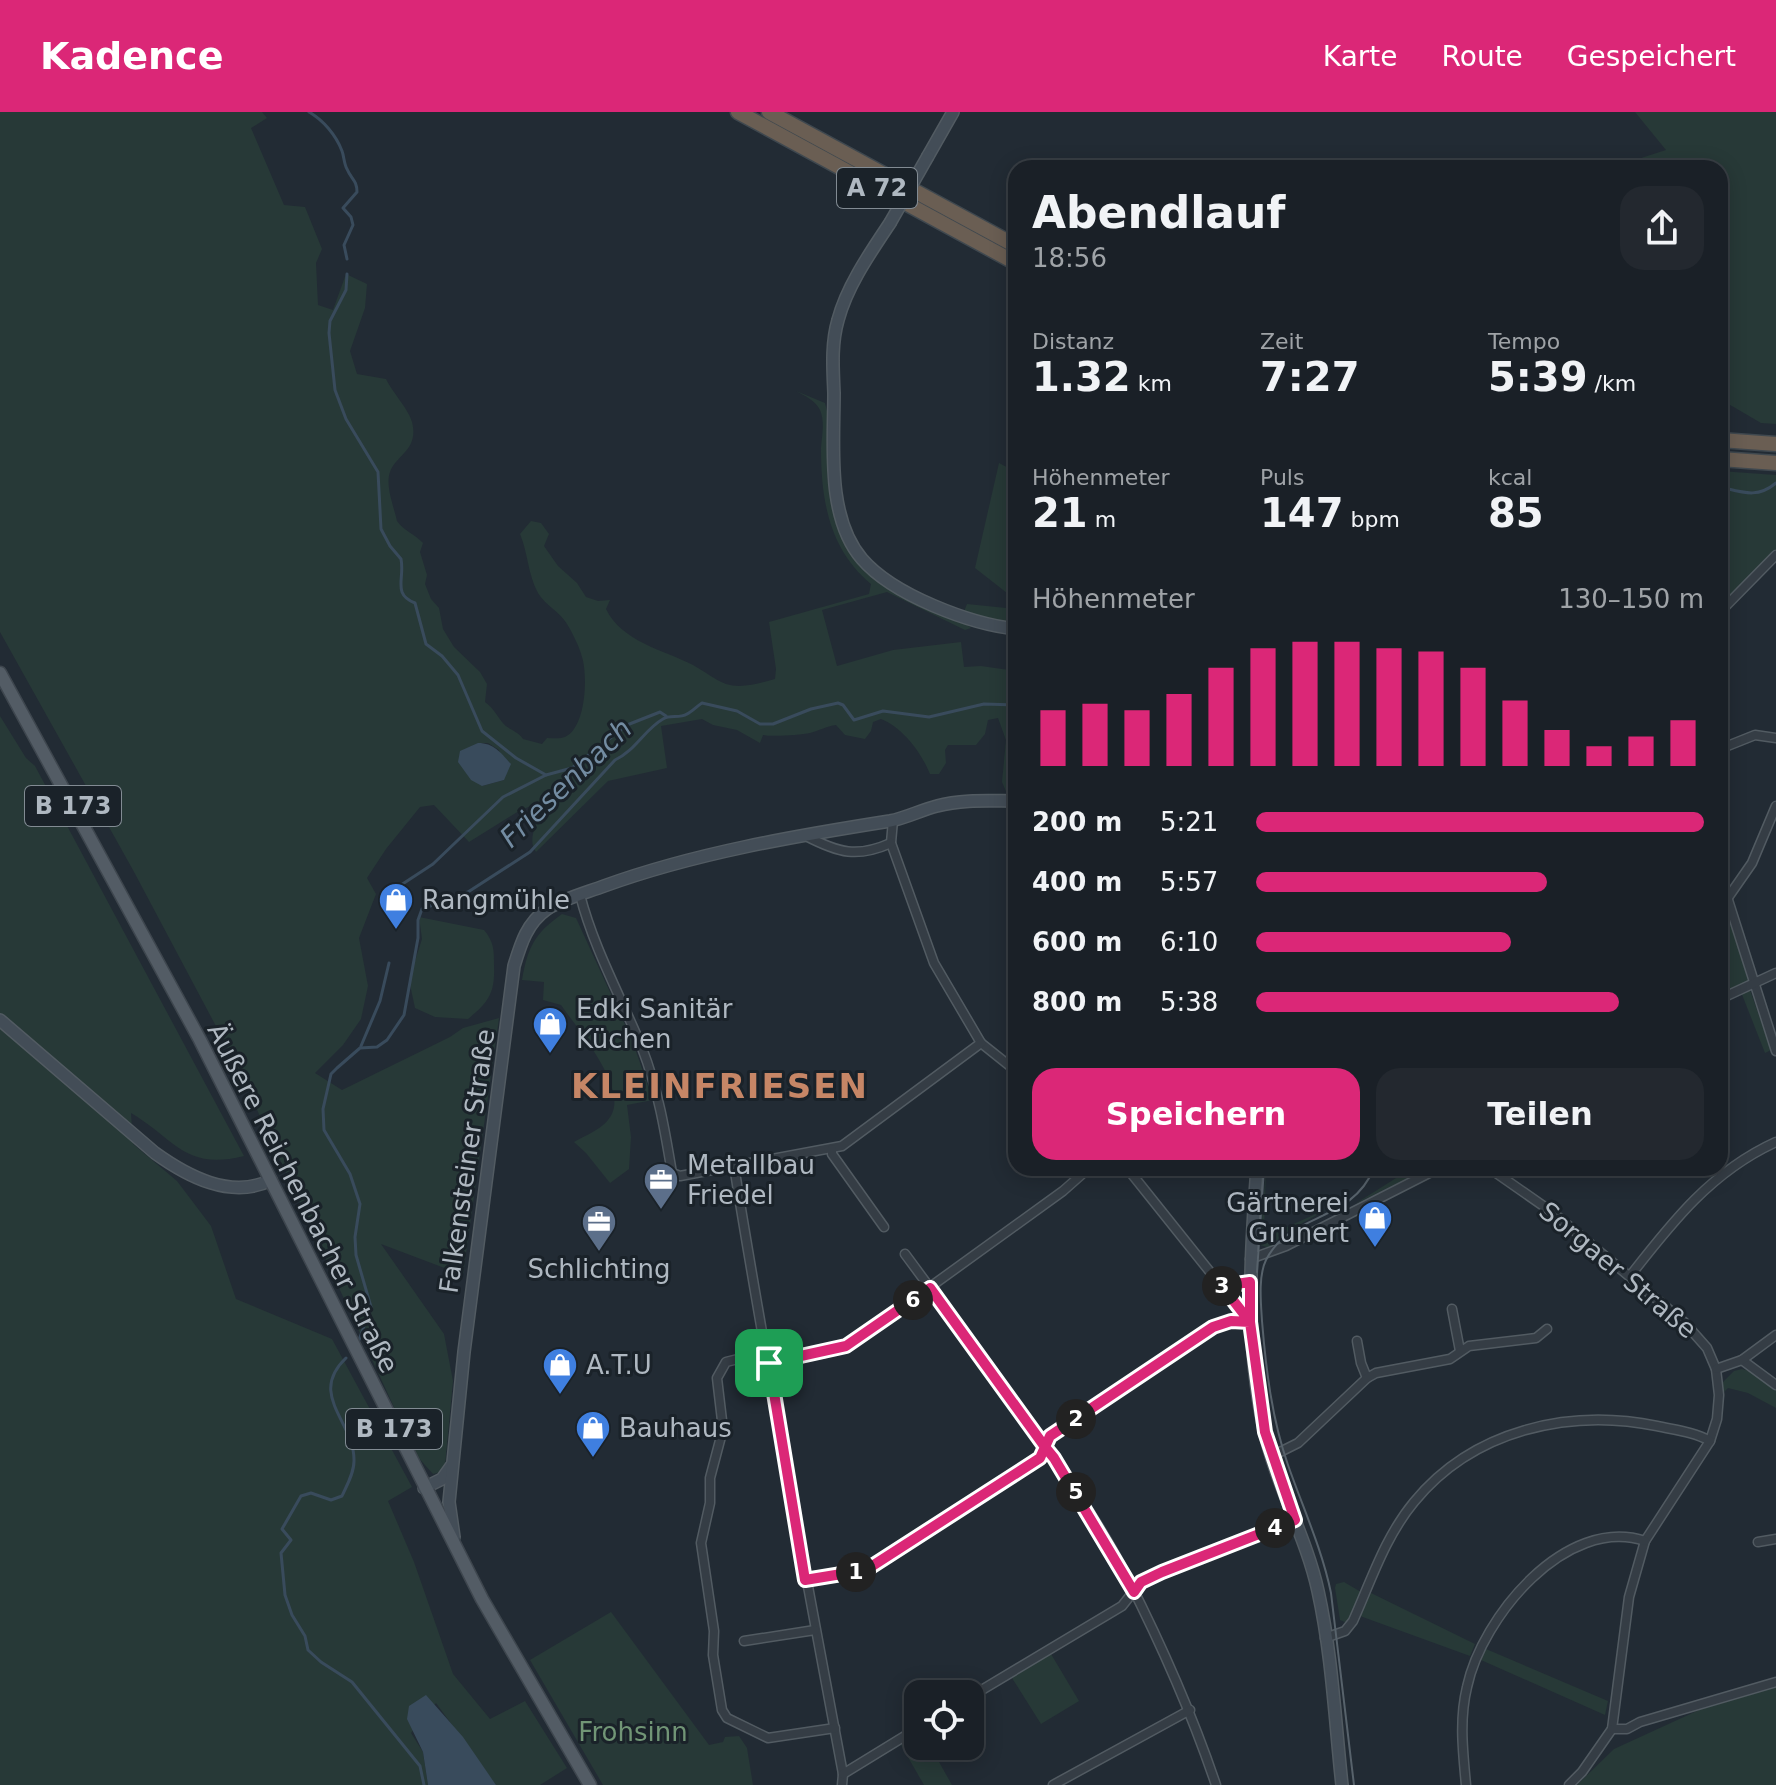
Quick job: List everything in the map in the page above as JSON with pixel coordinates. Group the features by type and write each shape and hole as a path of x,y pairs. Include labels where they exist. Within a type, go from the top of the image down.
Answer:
{"highway":[{"name":"A 72","path":"738,112 1008,259"},
{"name":"A 72","path":"769,112 1008,242"},
{"path":"1728,441 1776,444"},
{"path":"1728,460 1776,463"}],"main road":[{"path":"953,112 851,288 837,322 833,361 834,472 844,522 862,559 886,579 915,596 963,618 1008,628"},
{"name":"Äußere Reichenbacher Straße","path":"0,673 193,1027 497,1627 590,1785"},
{"name":"Falkensteiner Straße","path":"456,1547 449,1509 452,1464 514,966 521,941 531,922 548,908 580,895 672,865 849,825 893,820 939,805 1008,801"},
{"path":"0,1020 155,1153 182,1172 226,1187 260,1186 271,1180"},
{"path":"1256,1176 1249,1259 1250,1322 1258,1393 1272,1456 1311,1563 1325,1638 1342,1785"},
{"path":"424,1488 442,1479 452,1464"},
{"path":"431,1500 451,1488"}],"street":[{"path":"1728,604 1776,555"},
{"path":"1728,746 1755,735 1776,738"},
{"path":"1776,806 1752,863 1728,900 1776,1051"},
{"path":"893,820 891,843 934,963 981,1043 1008,1065"},
{"path":"806,836 844,852 863,853 891,843"},
{"path":"580,895 595,944 643,1050 662,1112 672,1173 680,1176 842,1146 981,1043"},
{"path":"1728,995 1776,973"},
{"path":"1728,1170 1776,1142"},
{"path":"832,1149 832,1154 884,1227"},
{"path":"734,1166 805,1580 835,1728 842,1785"},
{"path":"769,1363 846,1346 930,1288 1080,1176"},
{"path":"1133,1176 1250,1322"},
{"path":"1249,1259 1286,1246 1423,1176"},
{"name":"Sorgaer Straße","path":"1500,1176 1552,1212 1694,1331 1713,1357 1719,1395 1717,1419 1710,1441 1645,1541 1629,1597 1612,1729 1569,1785"},
{"path":"1630,1276 1695,1196 1720,1176"},
{"path":"905,1254 1045,1447 1091,1517 1134,1592 1190,1710 1216,1785"},
{"path":"1222,1286 1250,1282"},
{"path":"1452,1309 1460,1351"},
{"path":"805,1580 866,1570 1040,1458 1050,1436 1213,1327 1231,1321 1250,1322"},
{"path":"1272,1456 1298,1443 1367,1378 1383,1371 1450,1359 1469,1346 1536,1338 1547,1329"},
{"path":"1716,1369 1742,1360 1776,1335"},
{"path":"1357,1341 1367,1378"},
{"path":"766,1352 731,1359 719,1371 717,1378 723,1429 710,1478 710,1503 701,1543 722,1710 727,1718 768,1738 835,1728"},
{"path":"1742,1360 1776,1385"},
{"path":"1325,1638 1345,1631 1353,1621 1385,1547 1413,1502 1458,1462 1490,1443 1537,1426 1583,1419 1645,1424 1699,1435 1710,1441"},
{"path":"984,1689 1122,1606 1141,1582 1295,1520"},
{"path":"1466,1785 1462,1738 1466,1687 1478,1651 1502,1611 1541,1571 1584,1545 1616,1536 1645,1541"},
{"path":"1758,1542 1776,1539"},
{"path":"744,1641 815,1630"},
{"path":"1612,1729 1627,1729 1640,1722 1776,1682"},
{"path":"1053,1785 1190,1710"},
{"path":"843,1774 904,1737"}],"green space":[{"path":"0,112 262,112 267,118 251,128 284,205 305,207 322,249 316,263 318,305 333,310 346,274 367,284 365,308 350,351 357,374 386,379 412,422 410,445 393,466 389,478 397,521 423,543 420,552 427,575 425,584 439,608 443,629 454,647 480,672 487,684 485,702 504,725 523,739 542,744 547,738 563,738 572,732 581,713 585,688 584,666 578,644 564,620 538,593 532,579 520,534 531,521 541,523 549,534 544,546 586,597 598,601 610,600 606,609 622,630 726,684 751,685 775,679 769,622 869,594 871,584 845,555 830,522 823,486 823,424 820,410 813,401 796,391 825,403 829,429 827,471 832,504 843,537 862,566 888,588 955,617 971,628 965,630 887,592 822,610 837,666 893,650 961,642 964,667 1008,670 1008,796 1002,782 1006,740 998,718 988,720 985,734 976,745 948,745 945,750 946,763 939,774 930,774 910,742 897,728 881,719 873,722 865,739 845,735 836,725 806,734 763,735 760,743 737,730 713,725 702,719 661,726 667,768 608,781 536,852 532,837 539,810 533,805 469,842 434,805 420,807 386,849 367,878 376,894 359,938 368,986 361,1019 343,1045 315,1073 342,1090 463,1028 499,1018 463,1275 381,1244 444,1334 453,1381 445,1465 441,1472 433,1474 416,1455 235,1062 133,870 0,632","holes":["478,743 488,743 499,750 504,780 482,786"]},
{"path":"1635,112 1776,112 1776,424 1761,423 1728,404 1728,160 1635,160 1666,150"},
{"path":"999,463 1008,468 1008,594 975,568"},
{"path":"1728,472 1776,475 1776,549 1728,599"},
{"path":"967,604 1008,608 1008,624 963,614"},
{"path":"0,716 26,758 35,766 244,1156 224,1160 194,1156 131,1113 133,1144 177,1181 211,1226 236,1299 332,1339 412,1487 388,1501 414,1562 453,1674 490,1719 525,1701 567,1768 540,1785 496,1785 436,1703 411,1733 423,1752 428,1785 0,1785"},
{"path":"562,914 576,918 632,1040 653,1100 627,1105 631,1137 629,1169 610,1183 574,1142 602,1126 613,1111 614,1099 605,1071 561,1005 543,1000 544,982 522,980 534,942"},
{"path":"419,917 484,930 490,938 494,955 492,989 486,1001 468,1019 435,1017 415,1008 409,980 422,939"},
{"path":"1728,924 1733,927 1748,981 1728,991"},
{"path":"1750,990 1771,1050 1765,1053 1741,992"},
{"path":"1265,1176 1264,1232 1269,1235 1327,1209 1282,1235 1270,1248 1260,1245"},
{"path":"1399,1176 1412,1176 1355,1204"},
{"path":"1742,1369 1752,1372 1776,1390 1776,1408 1748,1393 1728,1388 1724,1392 1722,1415 1722,1383 1734,1371"},
{"path":"1049,1458 1075,1495 1078,1503 1074,1506 1046,1461 1042,1461"},
{"path":"1099,1532 1127,1583 1122,1586 1092,1535"},
{"path":"1344,1582 1361,1592 1347,1623 1340,1620 1335,1588 1336,1584"},
{"path":"1371,1593 1475,1644 1470,1656 1360,1616"},
{"name":"Frohsinn","path":"611,1612 709,1745 723,1742 725,1737 739,1736 747,1748 753,1785 603,1785 530,1660"},
{"path":"1486,1649 1608,1701 1605,1715 1481,1660"},
{"path":"1051,1654 1079,1701 1041,1724 1012,1678"},
{"path":"1776,1687 1776,1785 1577,1785 1614,1749 1699,1710"},
{"path":"910,1760 938,1760 952,1785 924,1785"}],"water":[{"path":"478,743 493,747 511,764 504,780 482,786 471,780 458,762 460,751"},
{"path":"426,1695 463,1737 496,1785 428,1785 423,1752 407,1719 409,1706"}],"waterway":[{"path":"309,112 336,139 356,185 357,192 343,208 353,225 344,245 347,259"},
{"path":"347,274 346,290 330,321 335,390 346,419 378,472 381,529 401,559 402,590 415,603 426,644 442,656 458,675 482,731 516,758 546,775"},
{"name":"Friesenbach","path":"1728,489 1756,493 1776,483"},
{"name":"Friesenbach","path":"359,1340 371,1307 356,1255 355,1237 360,1204 350,1174 324,1130 323,1109 331,1074 360,1048 377,1047 387,1040 404,1015 422,909 468,892 530,852 615,760 657,723 691,712 702,703 737,711 760,724 773,724 811,709 838,703 854,720 883,711 929,717 984,704 1008,705"},
{"path":"401,885 433,864 503,797 546,775 572,768 627,725 660,712 666,716"},
{"path":"361,1046 380,1001 389,963"},
{"name":"Friesenbach","path":"346,1358 335,1371 331,1384 332,1397 352,1447 353,1470 342,1496 331,1500 311,1493 301,1496 282,1529 291,1540 281,1553 285,1595 292,1615 305,1636 308,1650 352,1682 420,1766 424,1785"}],"tram line":[{"path":"1257,1272 1263,1176"},
{"path":"1354,1785 1331,1593 1278,1430 1270,1394 1261,1290 1263,1267 1277,1244 1290,1233 1351,1199 1370,1176"}],"place":[{"name":"Rangmühle","path":"396,931"},
{"name":"Edki Sanitär Küchen","path":"550,1055"},
{"name":"Metallbau Friedel","path":"661,1211"},
{"name":"Gärtnerei Grunert","path":"1375,1249"},
{"name":"Schlichting","path":"599,1253"},
{"name":"A.T.U","path":"560,1396"},
{"name":"Bauhaus","path":"593,1459"}],"district":[{"name":"KLEINFRIESEN","path":"720,1086"}],"route":[{"path":"769,1363 805,1580 866,1570 1040,1458 1045,1447 1050,1436 1213,1327 1231,1321 1250,1322 1250,1282 1222,1286 1250,1322 1265,1432 1295,1520 1162,1572 1141,1582 1134,1592 1054,1458 1045,1447 930,1288 846,1346 769,1363"}]}
